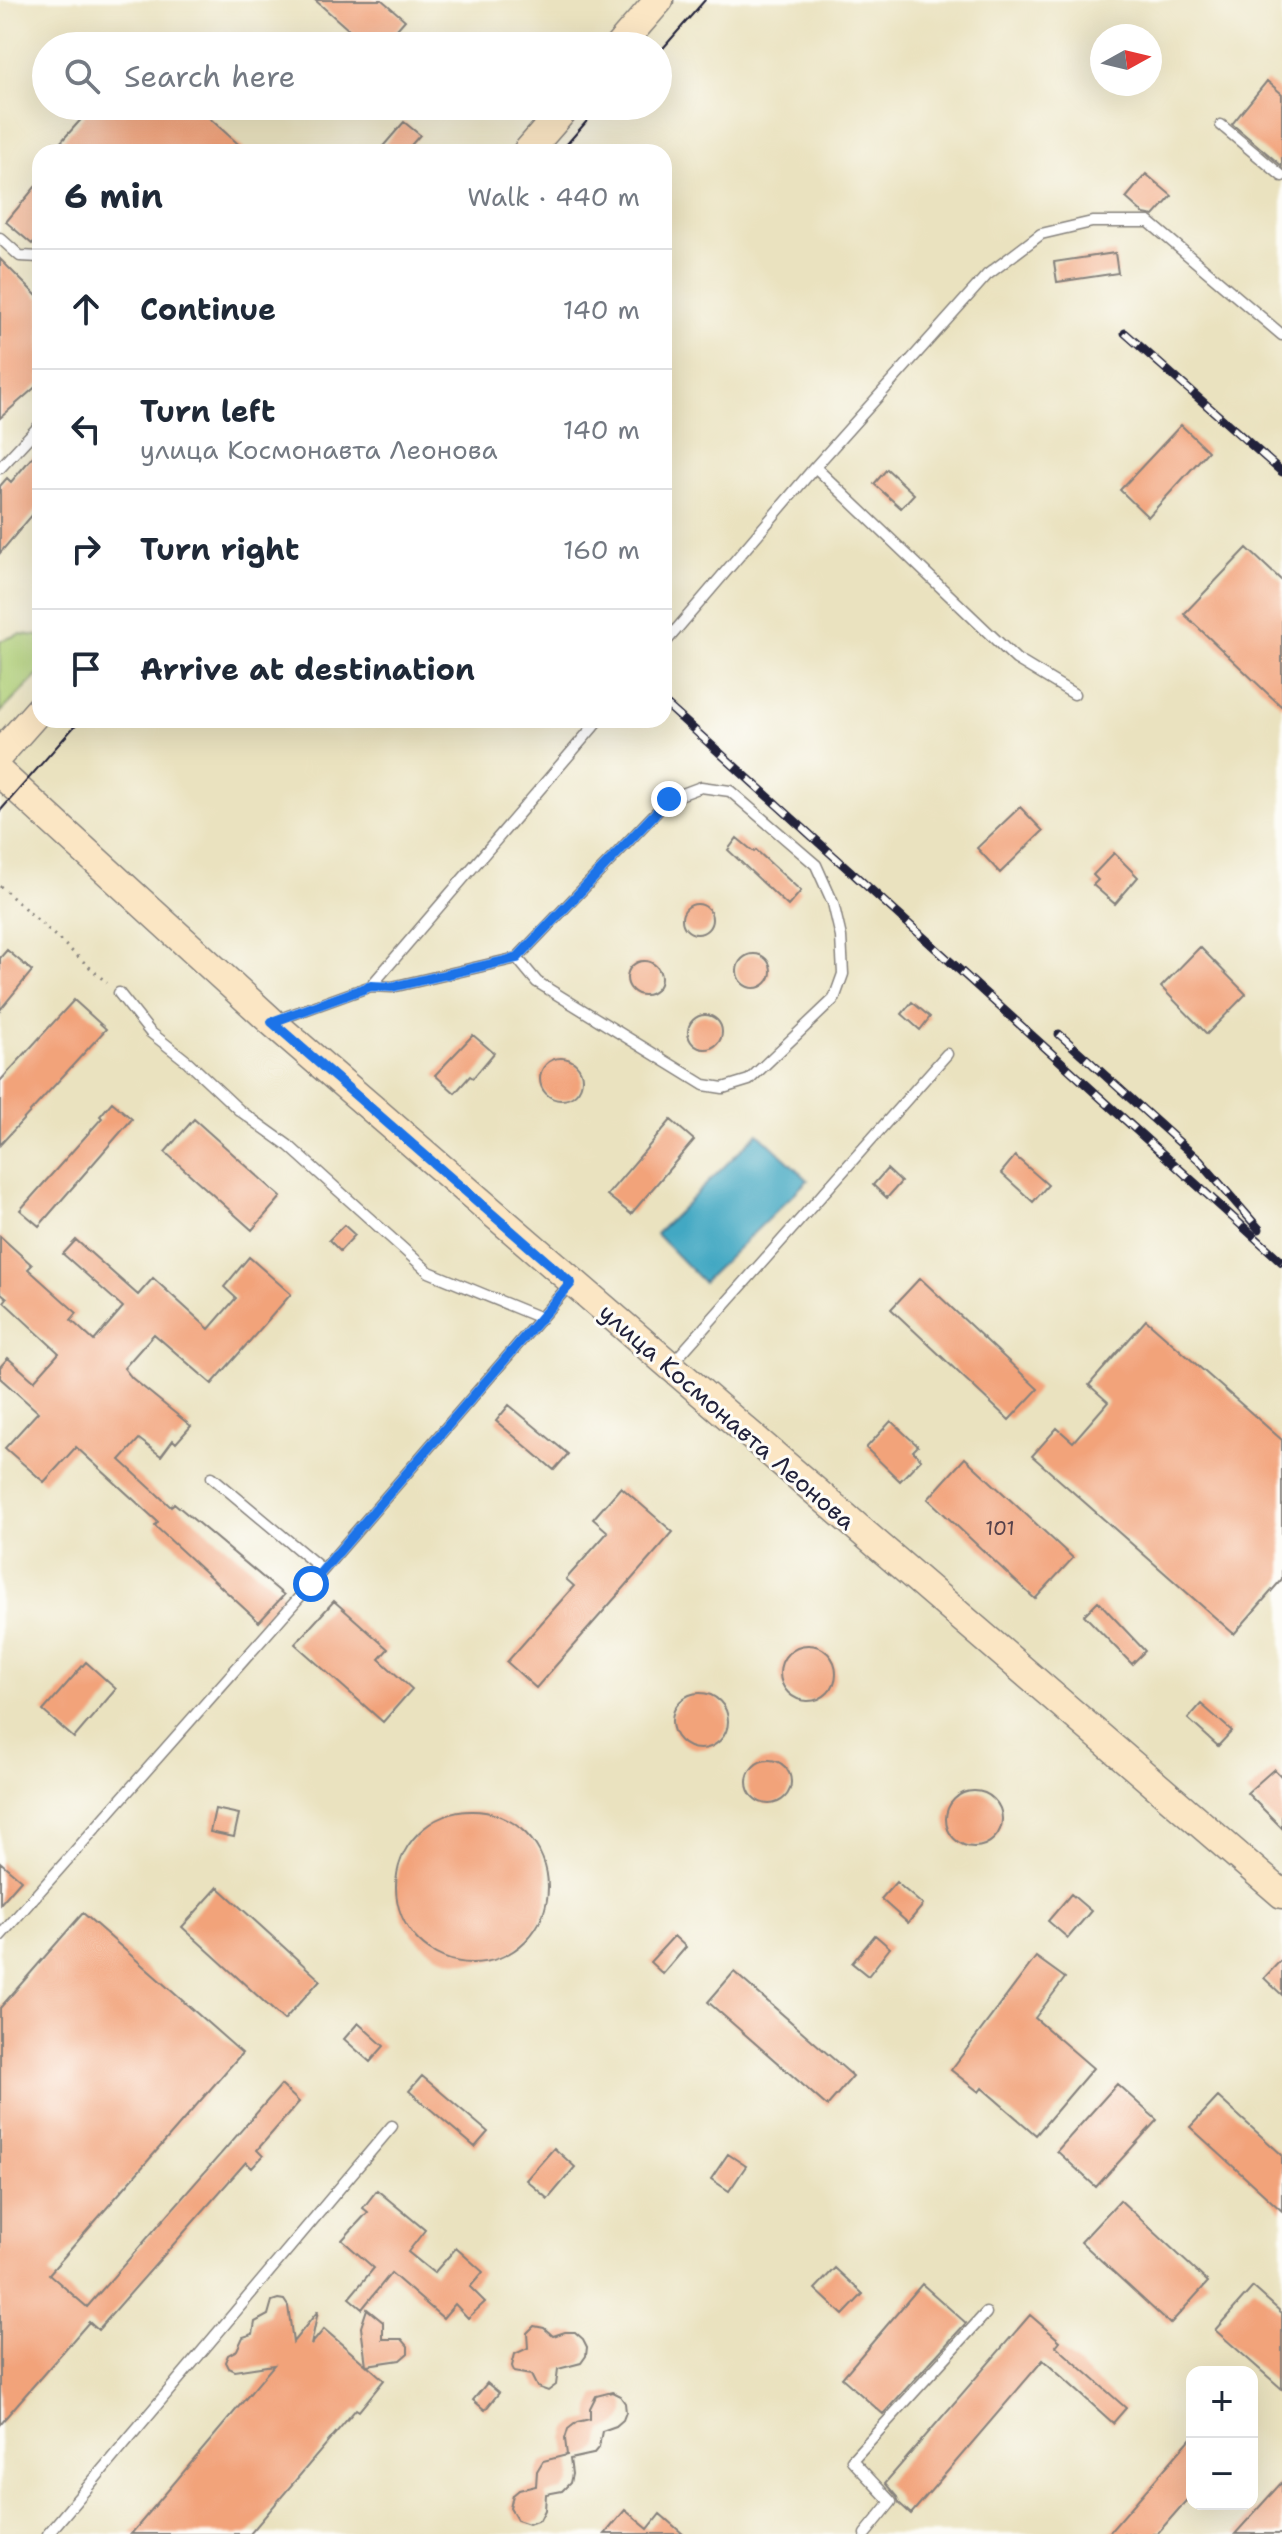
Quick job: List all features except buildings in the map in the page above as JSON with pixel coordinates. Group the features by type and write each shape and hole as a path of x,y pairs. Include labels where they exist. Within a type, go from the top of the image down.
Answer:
{"street":[{"path":"631,32 659,0"},
{"path":"534,144 555,120"},
{"path":"0,754 32,718"},
{"name":"улица Космонавта Леонова","path":"0,773 272,1022 1282,1894"}],"lane":[{"path":"1221,125 1282,176"},
{"path":"672,635 815,467 987,275 1041,234 1092,222 1149,222 1282,335"},
{"path":"0,238 20,256 32,257"},
{"path":"0,468 32,434"},
{"path":"815,467 1016,659 1074,694"},
{"path":"371,986 592,728"},
{"path":"272,1022 371,986 392,987 517,958 669,799 701,787 730,791 816,865 833,903 841,937 843,974 834,999 749,1080 723,1088 704,1085 537,982 517,958"},
{"path":"119,993 150,1032 188,1062 239,1110 289,1146 429,1272 541,1318"},
{"path":"669,1367 947,1054"},
{"path":"0,1936 571,1283"},
{"path":"212,1477 323,1570"},
{"path":"48,2534 392,2126"},
{"path":"865,2534 891,2502 852,2460 986,2313"}],"path":[{"path":"0,886 119,993"}],"green space":[{"path":"20,634 32,635 32,681 0,713 0,641"}],"water":[{"path":"758,1133 808,1180 703,1282 656,1234"}],"tram line":[{"path":"672,38 705,0"},
{"path":"567,144 588,120"},
{"path":"0,811 73,728"}],"railway":[{"path":"1125,333 1282,472"},
{"path":"672,710 1282,1262"},
{"path":"1059,1034 1199,1160 1259,1229"}],"route":[{"path":"311,1584 571,1283 272,1022 371,986 392,987 517,958 669,799"}]}
